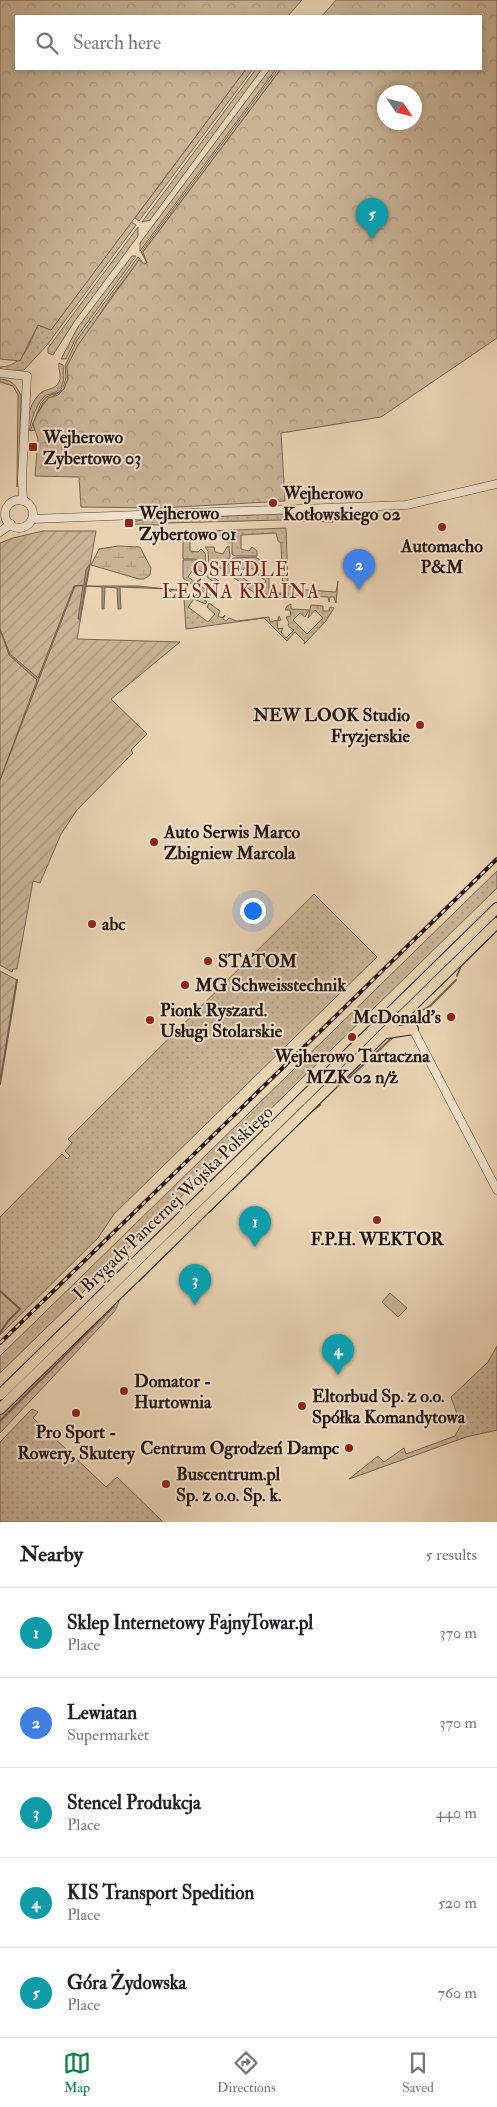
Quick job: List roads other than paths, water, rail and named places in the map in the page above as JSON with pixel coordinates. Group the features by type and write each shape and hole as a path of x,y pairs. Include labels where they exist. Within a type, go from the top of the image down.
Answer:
{"main road":[{"name":"I Brygady Pancernej Wojska Polskiego","path":"0,1409 386,1033 402,1010 497,908"},
{"name":"I Brygady Pancernej Wojska Polskiego","path":"0,1395 402,1010 497,923"},
{"path":"386,1033 396,1029 413,1029"}],"street":[{"path":"0,373 26,376 20,500"},
{"path":"32,516 56,518 406,505 497,484"},
{"path":"20,500 30,505 32,516"},
{"path":"0,532 6,523 7,508 20,500"},
{"path":"6,523 22,527 32,516"},
{"path":"402,1010 411,1020 413,1029 497,1190"}],"waterway":[{"path":"457,976 461,966 492,935"},
{"path":"0,1084 17,980"},
{"path":"421,1011 430,1006 456,980"},
{"path":"349,1078 393,1037"},
{"path":"308,1114 320,1105"},
{"path":"233,1189 289,1133"},
{"path":"209,1212 225,1196"},
{"path":"139,1281 176,1244"},
{"path":"0,1291 20,1309 8,1321 0,1333"},
{"path":"0,1421 114,1306"}],"railway":[{"path":"0,1343 497,859"}],"place":[{"name":"Góra Żydowska","path":"372,239"},
{"name":"Wejherowo Zybertowo 03","path":"33,447"},
{"name":"Wejherowo Kotłowskiego 02","path":"273,503"},
{"name":"Wejherowo Zybertowo 01","path":"129,523"},
{"name":"Automacho P&M","path":"442,527"},
{"name":"Lewiatan","path":"359,590"},
{"name":"NEW LOOK Studio Fryzjerskie","path":"420,725"},
{"name":"Auto Serwis Marco Zbigniew Marcola","path":"154,842"},
{"name":"abc","path":"92,924"},
{"name":"STATOM","path":"208,961"},
{"name":"MG Schweisstechnik","path":"185,985"},
{"name":"McDonald's","path":"451,1017"},
{"name":"Pionk Ryszard. Usługi Stolarskie","path":"150,1020"},
{"name":"Wejherowo Tartaczna MZK 02 n/ż","path":"352,1037"},
{"name":"F.P.H. WEKTOR","path":"377,1220"},
{"name":"Sklep Internetowy FajnyTowar.pl","path":"255,1247"},
{"name":"Stencel Produkcja","path":"195,1305"},
{"name":"KIS Transport Spedition","path":"338,1375"},
{"name":"Domator - Hurtownia","path":"124,1391"},
{"name":"Eltorbud Sp. z o.o. Spółka Komandytowa","path":"302,1406"},
{"name":"Pro Sport - Rowery, Skutery","path":"76,1413"},
{"name":"Centrum Ogrodzeń Dampc","path":"349,1448"},
{"name":"Buscentrum.pl Sp. z o.o. Sp. k.","path":"166,1484"}],"district":[{"name":"OSIEDLE LEŚNA KRAINA","path":"241,581"}]}
